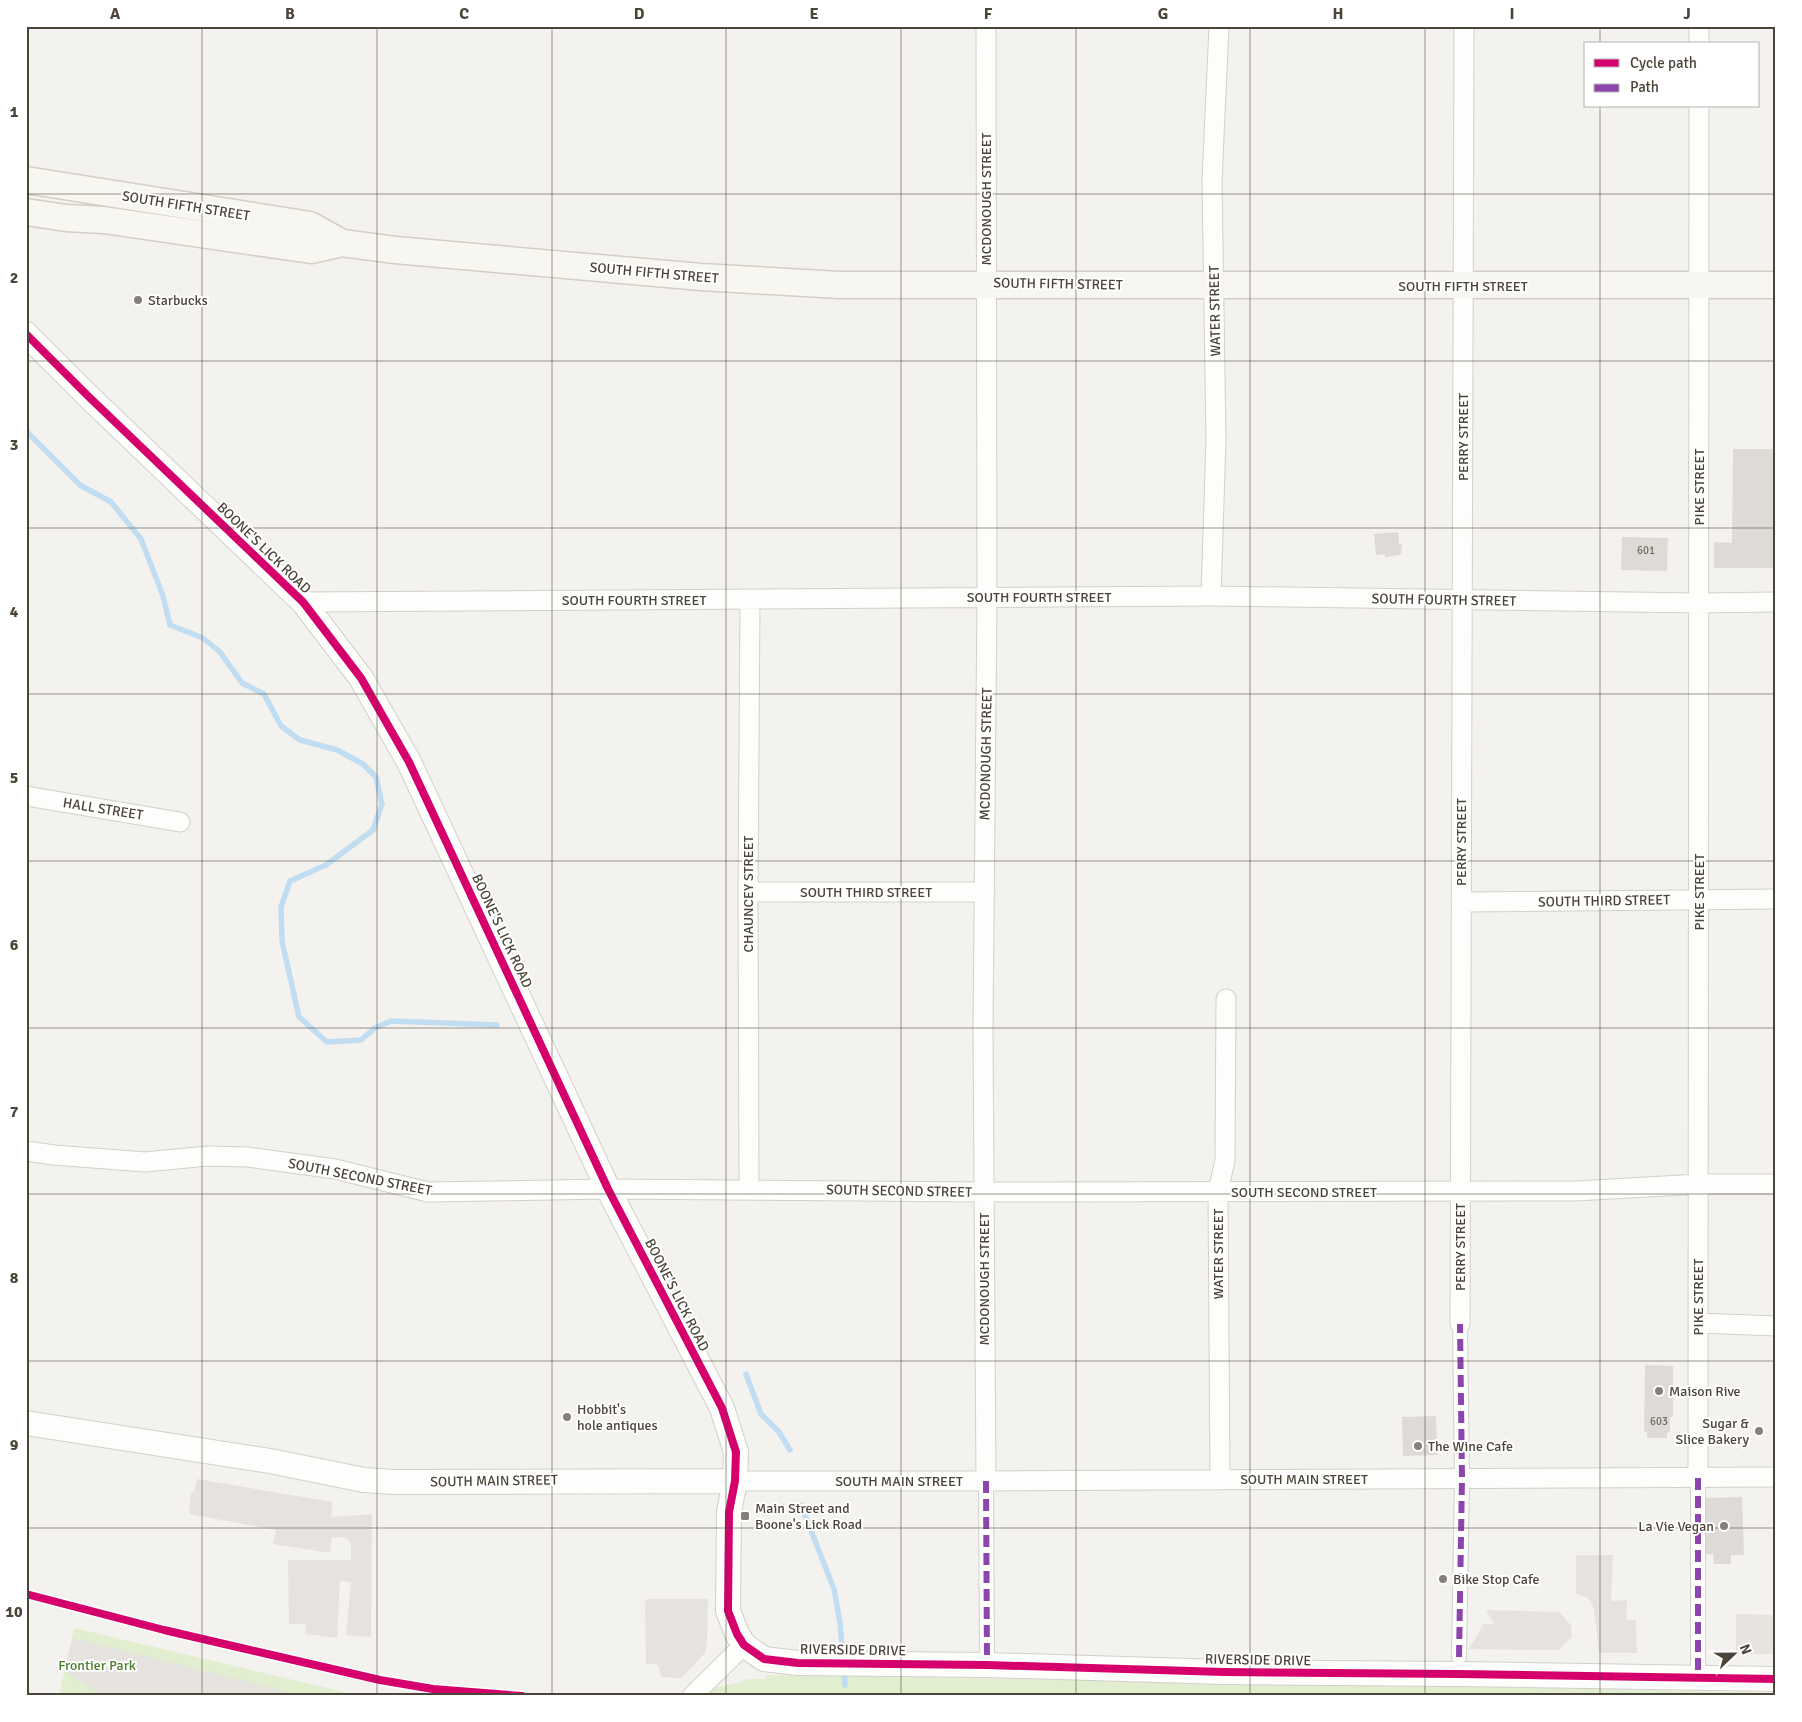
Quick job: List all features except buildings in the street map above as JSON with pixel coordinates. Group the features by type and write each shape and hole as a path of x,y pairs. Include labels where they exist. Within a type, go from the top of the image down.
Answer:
{"main road":[{"name":"SOUTH FIFTH STREET","path":"26,180 310,226 342,243"},
{"name":"SOUTH FIFTH STREET","path":"26,212 66,218 104,220 311,250 342,243 395,250 701,277 840,285 1776,285"}],"street":[{"name":"MCDONOUGH STREET","path":"986,26 987,597 982,1030 986,1481"},
{"name":"WATER STREET","path":"1210,596 1216,439 1212,181 1219,26"},
{"name":"PERRY STREET","path":"1459,1657 1462,1478 1460,1191 1464,26"},
{"path":"1699,26 1699,42"},
{"name":"PIKE STREET","path":"1698,1678 1699,108"},
{"name":"BOONE'S LICK ROAD","path":"26,334 93,401 303,602 361,678 409,762 608,1189 722,1408 736,1452 735,1480 729,1512 728,1611 737,1634 744,1645"},
{"name":"SOUTH FOURTH STREET","path":"303,602 1210,596 1698,603 1776,602"},
{"name":"CHAUNCEY STREET","path":"749,1189 748,892 750,599"},
{"name":"HALL STREET","path":"26,796 180,822"},
{"name":"SOUTH THIRD STREET","path":"748,892 984,892"},
{"name":"SOUTH THIRD STREET","path":"1461,902 1776,899"},
{"name":"WATER STREET","path":"1220,1479 1218,1192 1225,1160 1226,999"},
{"name":"SOUTH SECOND STREET","path":"26,1150 54,1155 145,1162 208,1156 246,1157 335,1169 428,1192 608,1189 984,1192 1576,1191 1699,1184 1776,1184"},
{"path":"1698,1323 1776,1326"},
{"name":"SOUTH MAIN STREET","path":"26,1423 270,1461 364,1480 393,1482 1776,1477"},
{"path":"986,1481 987,1665"},
{"path":"692,1696 744,1645"},
{"name":"RIVERSIDE DRIVE","path":"744,1645 764,1659 798,1663 987,1665 1224,1672 1776,1679"}],"green space":[{"name":"Frontier Park","path":"74,1628 361,1696 59,1696"},
{"path":"767,1675 1458,1686 1776,1693 1776,1696 666,1696 734,1684 748,1679 765,1679"}],"shaded area":[{"path":"197,1479 333,1502 331,1517 372,1514 371,1637 346,1635 351,1582 340,1581 337,1638 305,1634 306,1624 289,1624 288,1560 351,1560 351,1543 349,1540 343,1537 332,1538 330,1553 273,1544 276,1530 189,1514 191,1493 194,1491"},
{"path":"1576,1555 1613,1555 1611,1601 1627,1600 1626,1620 1636,1620 1637,1653 1599,1653 1594,1609 1589,1599 1576,1593"},
{"path":"648,1599 708,1599 705,1653 681,1678 661,1677 659,1667 656,1664 646,1664 645,1602"},
{"path":"1486,1610 1559,1612 1571,1625 1572,1637 1558,1650 1468,1649 1483,1624 1494,1624"},
{"path":"1736,1614 1776,1615 1776,1654 1736,1654"},
{"name":"Frontier Park","path":"73,1638 305,1696 103,1696 64,1671"}],"waterway":[{"path":"26,431 80,485 111,502 141,539 163,596 170,625 203,638 220,652 242,683 264,694 281,726 300,740 337,750 363,764 376,777 382,804 373,830 326,865 290,881 281,907 282,941 299,1017 327,1042 361,1040 375,1028 391,1021 497,1025"},
{"path":"746,1374 761,1414 779,1432 790,1450"},
{"path":"801,1505 834,1589 840,1623 843,1659"},
{"path":"844,1668 845,1685"}],"marked path":[{"path":"1459,1657 1462,1478 1460,1324"},
{"path":"1698,1478 1698,1678"},
{"path":"986,1481 987,1665"}],"cycle path":[{"path":"26,334 303,602 361,678 409,762 608,1189 722,1408 736,1452 735,1481 729,1512 728,1611 737,1634 744,1645 764,1659 798,1663 987,1665 1224,1672 1776,1679"},
{"path":"26,1594 164,1630 380,1680 433,1689 522,1696"}],"place":[{"name":"Starbucks","path":"138,300"},
{"name":"Maison Rive","path":"1659,1391"},
{"name":"Hobbit's hole antiques","path":"567,1417"},
{"name":"Sugar & Slice Bakery","path":"1759,1431"},
{"name":"The Wine Cafe","path":"1418,1446"},
{"name":"Main Street and Boone's Lick Road","path":"745,1516"},
{"name":"La Vie Vegan","path":"1724,1526"},
{"name":"Bike Stop Cafe","path":"1443,1579"}]}
